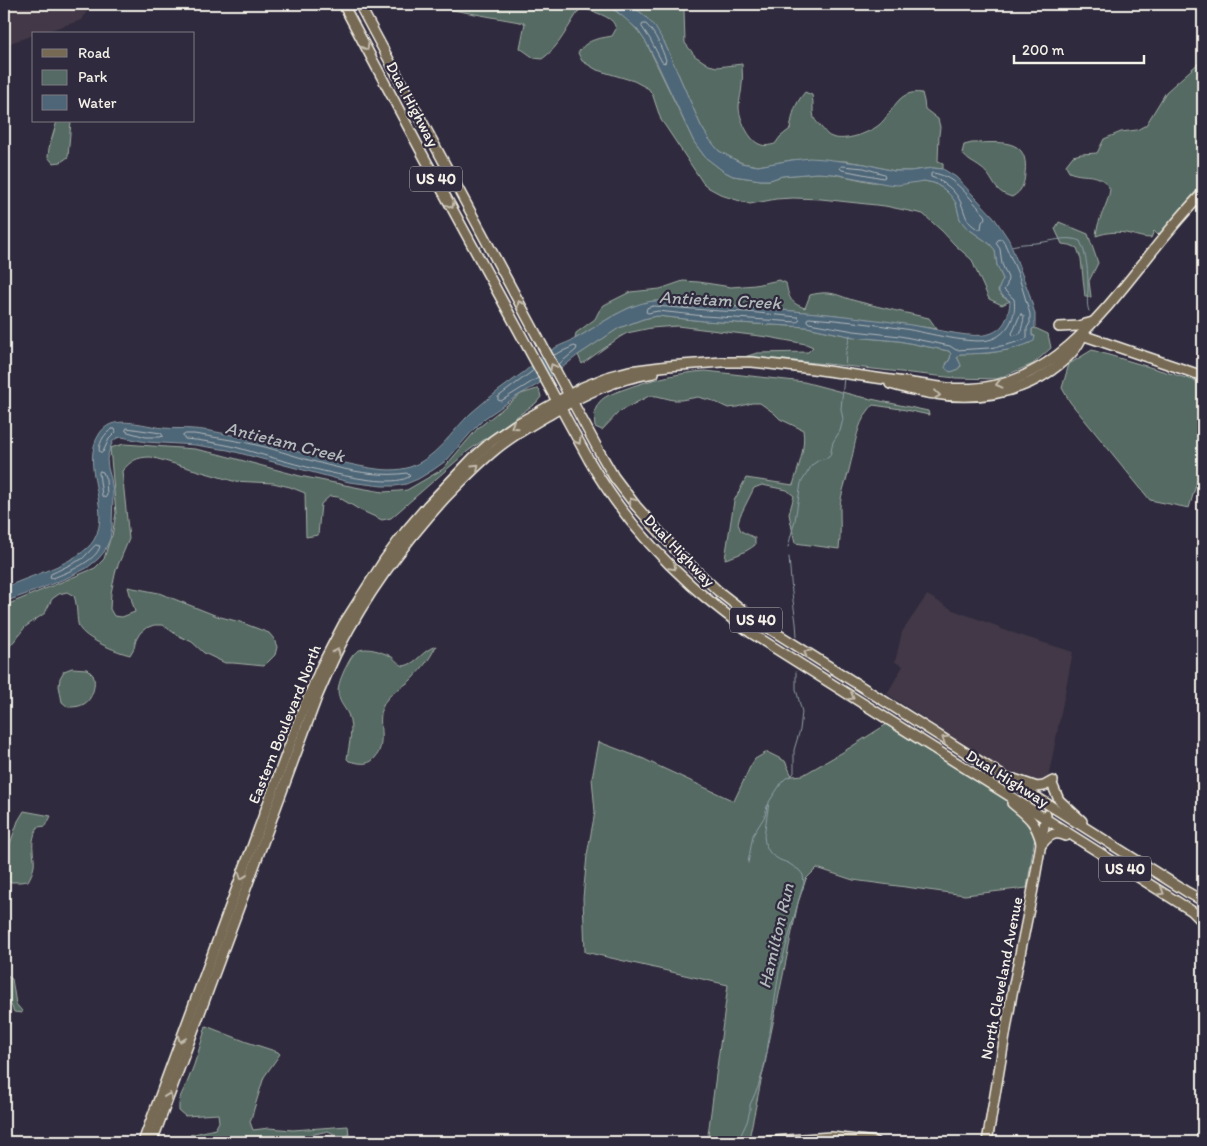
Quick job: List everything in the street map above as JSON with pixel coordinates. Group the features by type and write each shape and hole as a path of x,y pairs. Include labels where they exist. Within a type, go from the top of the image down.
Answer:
{"main road":[{"name":"Dual Highway","path":"343,4 558,405 599,477 625,514 652,546 690,584 751,633 1192,911 1203,922"},
{"name":"Dual Highway","path":"359,4 597,448 625,492 682,557 718,591 754,619 1203,901"},
{"path":"856,375 947,388 967,389 998,385 1025,376 1044,365 1082,335 1203,193"},
{"path":"1059,327 1078,326 1094,322"},
{"path":"1082,335 1203,376"},
{"path":"856,375 928,394 968,397 986,396 1016,388 1042,377 1073,352 1082,335"},
{"path":"1073,352 1089,343 1101,341"},
{"name":"Eastern Boulevard North","path":"143,1142 309,694 332,644 359,597 375,582 435,510 463,480 496,450 558,405 568,394 648,374 689,367 794,367 856,375"},
{"name":"Eastern Boulevard North","path":"152,1142 317,697 339,648 366,602 375,582 405,532 473,458 492,441 515,425 558,405"},
{"path":"435,510 434,503 451,481"},
{"path":"625,514 646,534 652,535 658,531"},
{"path":"652,546 656,541 659,541 682,557"},
{"path":"817,676 830,676 837,671"},
{"path":"833,686 838,680 844,680 879,698"},
{"path":"282,793 292,752 290,745 296,740 305,718 317,697"},
{"path":"1000,775 1037,787 1052,782 1059,800 1108,842"},
{"path":"989,784 1032,820 1042,844"},
{"name":"North Cleveland Avenue","path":"987,1142 1012,994 1048,805"},
{"path":"1042,844 1049,836 1057,833 1083,842"},
{"path":"212,980 213,970 225,937 226,931 223,928"},
{"path":"199,1015 197,1009 207,980 207,971"},
{"path":"760,1142 831,1137 875,1142"}],"shaded area":[{"path":"4,4 91,4 82,20 44,32 32,32 32,36 4,45"},
{"path":"927,595 953,610 1001,629 1073,652 1048,779 1044,783 1034,783 1006,772 887,694 903,666 895,662 902,632"}],"green space":[{"path":"432,4 602,4 609,7 627,20 642,36 694,142 705,157 723,171 733,176 761,180 817,173 834,174 872,182 924,181 934,183 952,196 960,219 970,230 990,244 995,250 997,265 1003,279 998,291 1010,301 1002,305 989,299 972,260 923,214 885,206 821,199 776,199 750,204 724,196 709,188 703,183 661,120 649,89 634,81 597,70 582,61 578,53 581,48 593,40 612,36 616,29 613,22 606,17 581,8 559,42 542,59 534,58 520,48 525,23 442,8"},
{"path":"630,4 682,4 684,10 685,43 695,56 709,65 717,67 742,64 742,90 739,112 748,133 755,142 765,146 775,144 790,129 794,109 805,92 812,95 814,118 828,135 837,138 857,136 875,128 884,120 901,98 907,94 922,93 925,109 938,119 940,127 938,161 943,163 943,169 894,171 845,161 792,160 758,166 742,163 730,157 719,151 709,139 701,126 665,44 645,16"},
{"path":"1203,56 1203,183 1158,235 1154,231 1151,238 1117,232 1096,236 1098,224 1110,189 1106,183 1097,177 1069,172 1066,165 1073,156 1097,153 1104,139 1121,132 1137,130 1146,125 1166,92 1202,60"},
{"path":"57,122 71,122 68,157 61,162 53,163 48,157"},
{"path":"972,143 1002,143 1017,147 1022,153 1025,162 1024,181 1018,192 1012,197 1000,191 986,172 964,156 962,153 964,145"},
{"path":"1059,222 1088,234 1098,263 1089,281 1091,297 1085,297 1081,259 1077,248 1062,244 1055,229"},
{"path":"779,280 786,283 789,296 793,302 805,308 810,295 831,293 929,318 937,329 836,315 653,301 631,307 575,339 576,333 595,319 604,305 630,292 660,289 683,281 731,287"},
{"path":"657,316 704,321 807,327 854,337 899,341 949,351 951,354 950,359 946,364 950,372 961,366 957,356 960,354 989,353 1008,350 1030,343 1035,336 1032,336 1032,328 1048,334 1051,348 1033,364 997,379 956,378 827,364 741,358 757,353 808,352 813,347 768,337 677,326 651,328 627,333 582,364 578,355 619,328"},
{"path":"1092,350 1203,383 1203,462 1189,508 1150,500 1070,402 1062,388 1069,364"},
{"path":"706,371 804,382 857,396 928,411 929,415 873,405 867,412 857,434 842,496 839,549 795,543 789,514 794,496 787,490 762,485 754,488 738,524 741,531 755,538 755,545 741,554 725,559 734,501 746,478 793,485 802,451 803,430 780,419 760,403 728,408 698,397 673,400 657,396 649,396 619,412 602,430 595,427 597,406 600,401 609,395 632,386 663,378 684,373"},
{"path":"539,389 541,397 536,403 468,451 391,518 382,520 338,497 330,496 321,504 318,535 306,537 305,493 290,487 273,483 233,481 151,457 131,462 122,471 129,539 116,570 111,593 110,609 114,616 122,617 135,612 128,587 159,593 217,616 269,633 277,647 275,655 264,666 225,663 204,653 192,642 177,635 163,625 154,625 140,633 130,655 117,651 82,632 78,624 74,596 67,592 59,594 52,599 45,613 25,627 4,653 4,606 95,568 104,559 112,536 116,513 110,448 124,444 195,449 300,476 360,488 383,492 407,490 443,469 478,428 521,394"},
{"path":"436,646 415,676 385,702 381,713 380,747 374,759 365,763 349,761 347,759 351,725 338,691 343,674 353,655 360,650 371,649 389,655 404,666"},
{"path":"72,668 87,669 93,675 94,687 87,702 80,706 68,707 62,702 59,686 60,678 64,671"},
{"path":"887,724 967,768 1023,811 1036,830 1027,888 965,895 853,880 817,868 806,879 798,903 749,1139 707,1142 728,985 585,952 583,898 587,855 595,812 592,778 599,742 644,759 734,801 755,759 767,752 785,761 792,776 803,775"},
{"path":"24,811 51,816 46,826 38,827 34,835 34,866 28,881 4,882 4,860 18,821"},
{"path":"4,974 12,979 16,1004 22,1013 14,1012 11,1005 4,1004"},
{"path":"206,1026 280,1054 264,1077 250,1122 253,1130 269,1128 293,1130 348,1126 349,1135 342,1138 328,1131 279,1142 191,1142 190,1135 215,1129 219,1122 218,1114 185,1116 179,1111 180,1097 194,1065"}],"water":[{"name":"Antietam Creek","path":"602,4 630,4 655,27 665,44 701,126 709,139 719,151 741,163 758,166 810,158 865,164 894,171 943,169 956,177 993,216 1009,240 1035,314 1035,328 1032,329 1032,336 1035,336 1034,341 1017,348 998,352 960,354 957,357 961,365 955,370 949,371 945,367 950,359 951,354 949,351 899,341 854,337 807,327 704,321 657,316 643,319 619,328 537,385 485,418 447,460 433,470 418,479 395,486 349,482 228,450 195,445 146,442 122,437 117,438 113,441 107,459 113,493 112,527 110,539 104,552 87,568 69,577 4,602 4,588 66,562 77,556 94,540 99,527 100,514 93,472 94,445 100,433 114,423 128,422 163,428 213,431 257,440 359,466 395,470 417,464 435,452 471,413 549,351 577,338 627,309 647,302 657,301 831,314 975,335 989,334 999,329 1009,312 1010,301 999,293 1003,279 997,265 995,250 990,244 965,226 960,219 956,203 944,189 934,183 924,181 898,185 834,174 817,173 761,180 733,176 723,171 705,157 694,142 656,61 637,29 613,8"}],"waterway":[{"path":"1011,246 1062,239 1080,241 1087,264 1087,303 1089,311"},
{"name":"Hamilton Run","path":"845,370 846,352 850,335"},
{"name":"Hamilton Run","path":"788,547 801,483 812,465 830,456 833,442 840,431 843,419 841,409 844,377"},
{"name":"Hamilton Run","path":"789,557 797,636"},
{"name":"Hamilton Run","path":"739,1139 747,1122 750,1105 765,1065 779,972 804,883 803,875 799,870 772,855 765,843 764,836 769,802 782,782 794,773 794,750 800,730 802,712 796,689 796,672"},
{"path":"748,863 753,835 765,816 769,804"}]}
